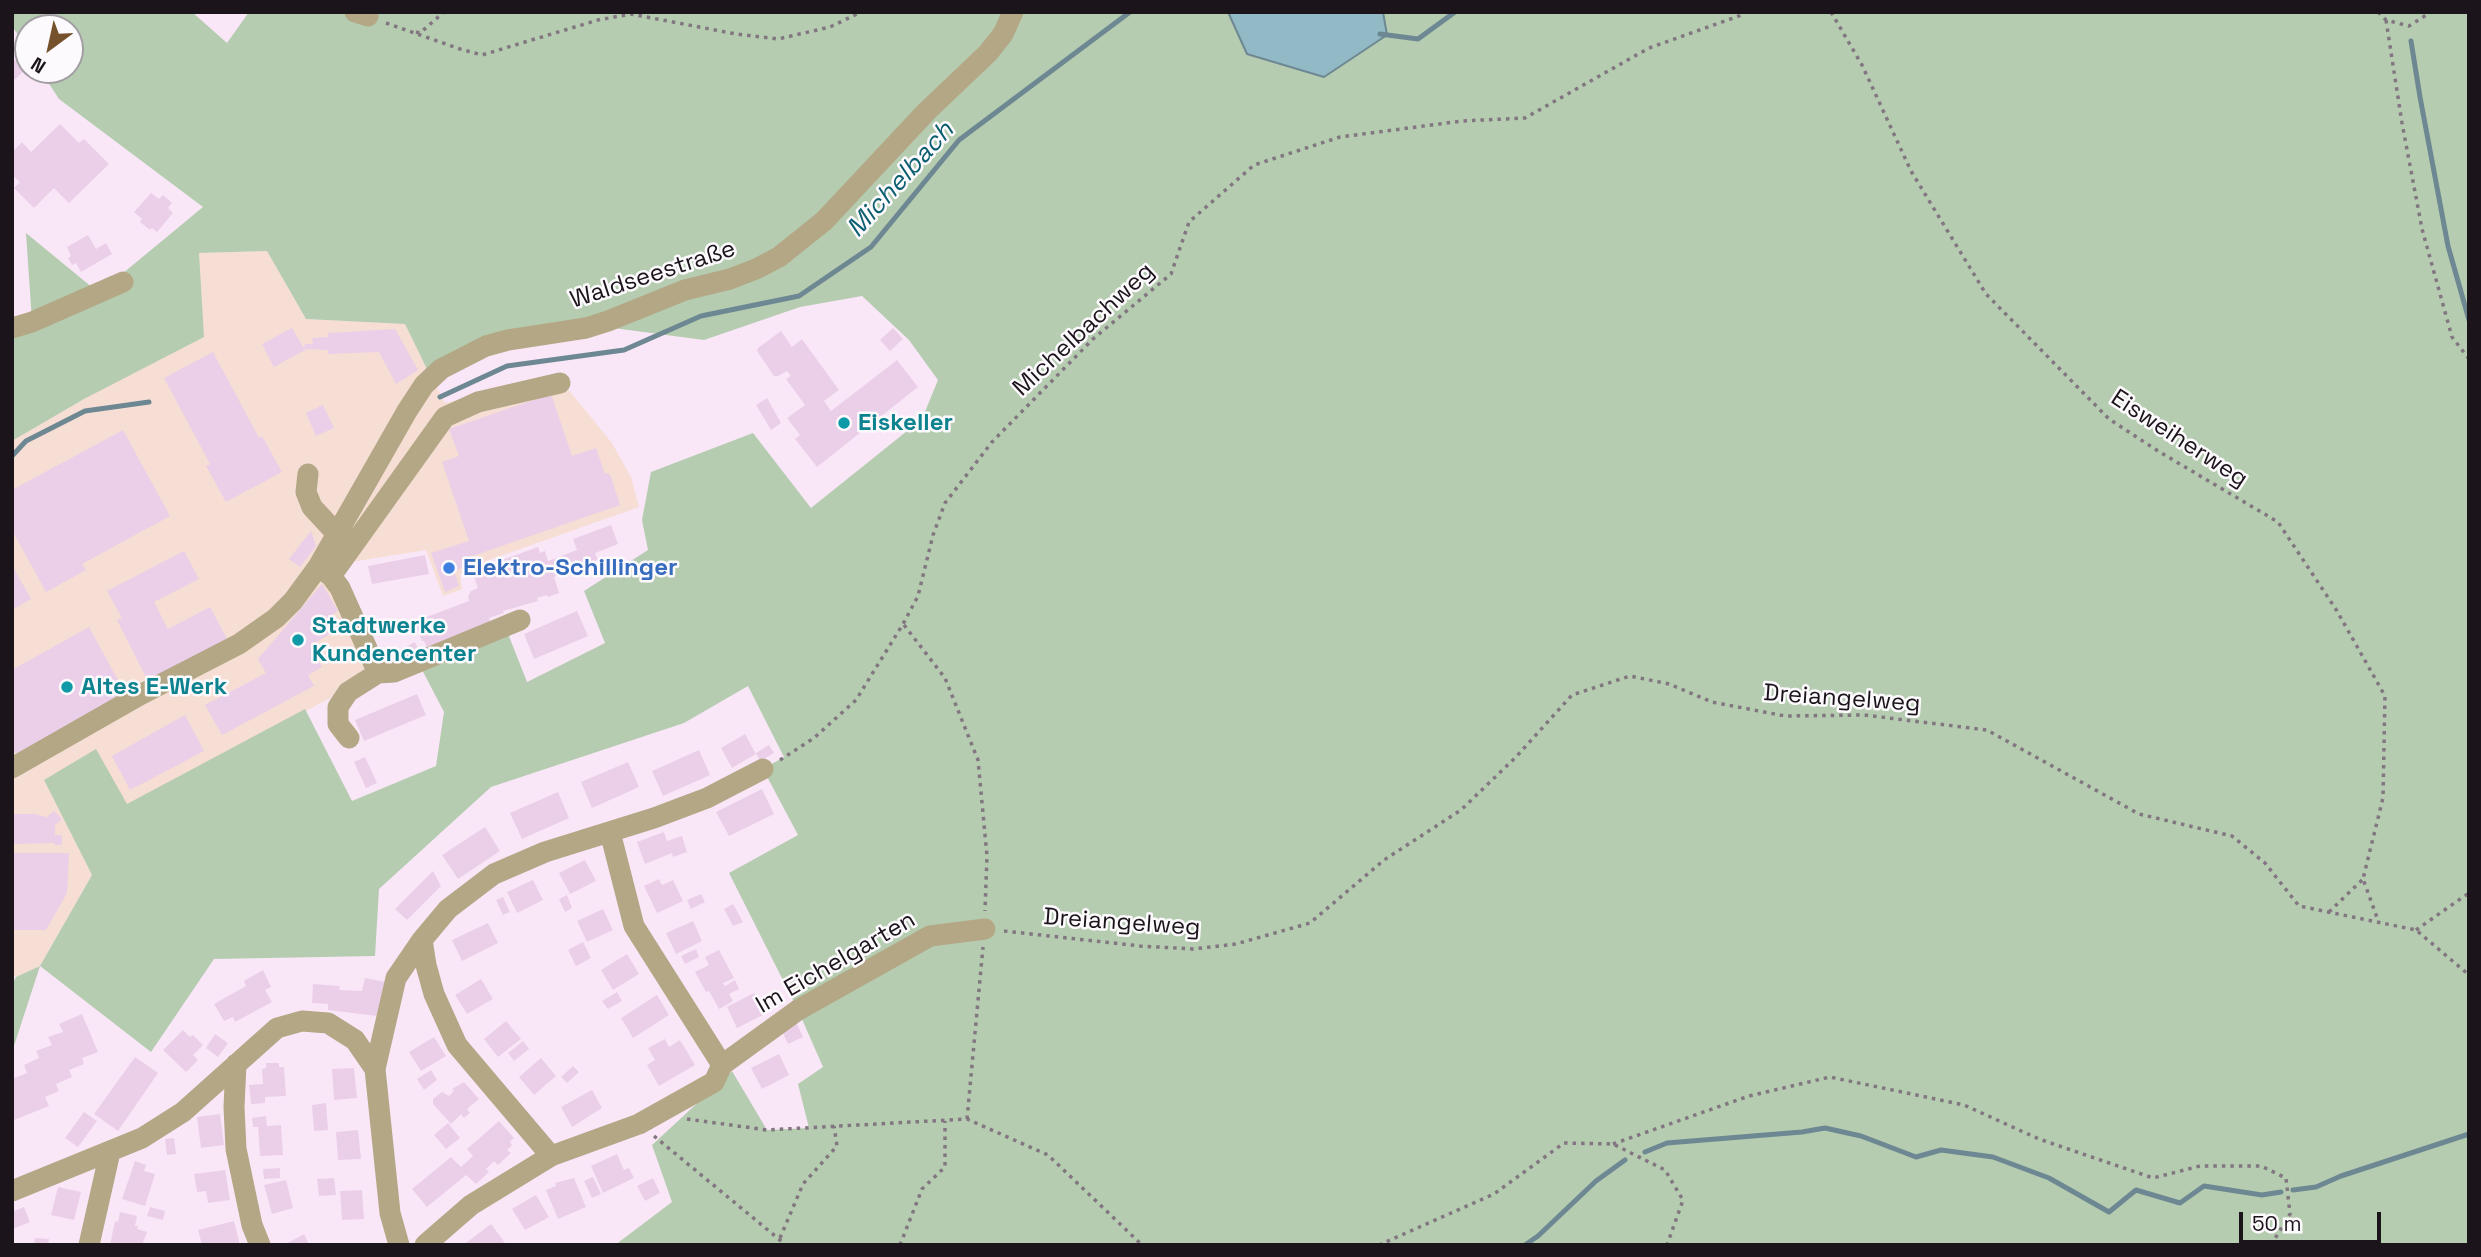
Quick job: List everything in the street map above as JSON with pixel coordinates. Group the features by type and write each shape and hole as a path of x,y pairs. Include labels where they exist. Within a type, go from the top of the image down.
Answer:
{"street":[{"name":"Waldseestraße","path":"12,768 258,632 325,572 337,534 407,411 424,385 441,369 486,346 586,328 685,290 730,279 779,257 824,221 926,112 988,53 1003,34 1013,12"},
{"path":"12,328 32,322 123,282"},
{"path":"377,673 340,588 325,572 445,417 478,402 560,383"},
{"path":"308,474 306,492 312,507 337,534"},
{"path":"349,738 338,724 338,707 348,692 377,673 394,672 520,620"},
{"path":"399,1245 390,1213 375,1069 396,978 422,940 448,909 494,874 545,852 707,798 763,769"},
{"path":"610,832 634,926 722,1065"},
{"name":"Im Eichelgarten","path":"425,1245 471,1205 551,1156 648,1119 714,1082 722,1065 798,1010 929,936 985,929"},
{"path":"422,940 434,994 457,1045 551,1156"},
{"path":"12,1191 142,1138 183,1112 277,1028 302,1021 328,1023 355,1040 375,1069"},
{"path":"236,1065 236,1149 252,1225 260,1245"},
{"path":"89,1245 110,1152"}],"path":[{"path":"361,14 420,33 444,12"},
{"path":"361,14 460,50 482,55 598,20 631,14 736,34 778,39 830,27 861,12"},
{"name":"Michelbachweg","path":"763,769 814,738 856,700 918,596 933,535 945,503 992,442 1093,339 1171,274 1189,222 1254,165 1340,136 1462,121 1525,118 1649,48 1744,12"},
{"name":"Eisweiherweg","path":"1831,12 1863,65 1911,171 1986,294 2109,419 2278,522 2337,611 2385,696 2383,799 2362,879"},
{"path":"2378,12 2386,20 2409,26 2431,12"},
{"path":"2386,20 2422,229 2452,337 2469,359"},
{"path":"903,624 945,678 978,760 987,856 985,929 967,1119"},
{"name":"Dreiangelweg","path":"985,929 1193,949 1236,944 1310,923 1384,860 1461,810 1516,757 1572,695 1630,676 1669,684 1712,702 1785,716 1864,715 1987,730 2139,814 2232,836 2265,863 2299,906 2416,930"},
{"path":"2328,913 2362,879 2379,924"},
{"path":"2469,893 2416,930 2469,975"},
{"path":"1379,1245 1494,1194 1563,1143 1614,1144 1749,1096 1830,1077 1964,1105 2039,1139 2153,1178 2200,1166 2261,1166 2286,1178 2290,1214 2271,1245"},
{"path":"648,1119 767,1130 967,1119 1048,1155 1142,1245"},
{"path":"648,1119 786,1245"},
{"path":"900,1245 922,1189 945,1167 945,1120"},
{"path":"779,1238 803,1184 836,1146 834,1126"},
{"path":"1614,1144 1665,1170 1683,1200 1667,1245"}],"shaded area":[{"path":"267,251 306,319 405,324 445,403 559,378 612,443 631,477 639,507 475,565 460,574 462,589 443,596 426,550 352,562 346,559 340,588 378,673 127,805 44,780 92,875 40,966 16,977 12,974 12,441 84,399 198,253"}],"green space":[{"path":"12,12 192,12 227,43 249,12 1228,12 1247,54 1387,35 1383,12 2469,12 2469,1245 615,1245 672,1202 652,1145 732,1071 767,1130 809,1128 798,1084 823,1067 798,1010 729,873 798,835 763,769 784,757 748,686 684,723 491,787 379,889 375,956 214,959 151,1052 40,966 92,875 44,780 96,749 127,804 305,709 352,801 436,766 444,712 418,662 505,626 527,682 605,643 584,591 648,550 642,520 651,472 753,433 811,508 922,419 938,380 909,340 862,296 800,307 704,340 583,324 427,369 405,324 306,319 267,251 199,253 204,337 84,399 12,441 12,328 32,321 26,233 99,293 203,207 59,99 49,84 84,84 84,14 14,14 14,29"},
{"path":"40,966 12,1052 12,985 16,977"}],"water":[{"path":"1228,12 1383,12 1387,35 1324,77 1247,54"}],"building":[{"path":"12,57 14,80 12,82"},
{"path":"60,124 79,143 84,139 109,164 69,203 54,188 34,208 14,188 20,182 12,175 12,152 22,142 31,152"},
{"path":"151,193 159,199 163,195 172,203 168,208 173,213 157,232 140,222 142,219 134,212"},
{"path":"88,235 96,249 106,243 112,254 81,272 76,263 72,265 68,258 71,256 67,247"},
{"path":"292,328 305,350 274,367 262,344"},
{"path":"893,328 903,339 890,351 880,340"},
{"path":"395,329 418,370 396,384 379,352 328,354 328,350 304,349 305,344 313,344 312,338 328,337 328,333"},
{"path":"781,331 792,347 802,339 839,390 824,401 831,411 897,360 918,387 817,467 795,439 800,435 787,418 805,405 786,379 791,376 787,371 774,376 757,351"},
{"path":"213,352 259,438 262,436 282,472 226,502 206,466 210,464 164,378"},
{"path":"551,394 572,456 596,448 605,474 608,473 611,477 620,505 467,558 470,565 454,571 459,586 445,592 431,553 469,541 442,462 459,456 449,429"},
{"path":"767,398 781,423 771,430 756,405"},
{"path":"323,405 334,428 316,436 306,413"},
{"path":"123,430 170,516 82,564 86,570 46,592 12,530 12,490"},
{"path":"611,525 618,544 595,553 598,560 554,577 559,593 503,611 504,613 489,618 491,624 427,648 422,641 416,626 425,622 424,618 469,601 471,591 478,588 474,577 496,569 494,563 538,547 540,553 545,551 548,561 577,550 573,539"},
{"path":"311,531 316,546 300,567 289,559"},
{"path":"184,551 199,579 154,602 168,629 210,607 227,639 148,681 117,620 122,618 107,591"},
{"path":"425,555 429,574 372,584 368,566"},
{"path":"12,565 31,599 12,610"},
{"path":"322,584 338,611 324,620 331,633 310,646 322,667 308,675 314,686 222,735 205,705 266,673 258,659"},
{"path":"577,611 588,636 534,659 524,634"},
{"name":"Altes E-Werk","path":"89,627 125,693 16,754 12,748 12,670"},
{"path":"415,642 419,651 405,658 401,649"},
{"path":"417,694 426,715 364,741 355,720"},
{"path":"185,715 204,751 130,790 112,756"},
{"path":"745,734 756,754 732,768 721,748"},
{"path":"769,745 774,753 760,761 756,753"},
{"path":"699,750 710,775 663,796 652,771"},
{"path":"365,757 377,783 366,788 354,762"},
{"path":"628,762 639,787 592,808 581,782"},
{"path":"762,789 774,814 729,836 716,812"},
{"path":"558,792 569,818 522,839 510,813"},
{"path":"54,811 62,819 55,825 55,835 62,835 62,845 12,844 12,814 47,817"},
{"path":"485,827 500,851 458,879 442,855"},
{"path":"664,832 667,841 682,836 687,852 673,857 672,853 645,864 637,842"},
{"path":"12,853 69,853 67,893 46,930 12,930"},
{"path":"585,860 596,881 570,894 559,873"},
{"path":"433,871 441,886 407,920 395,909"},
{"path":"659,879 662,885 673,880 683,901 657,913 644,886"},
{"path":"533,880 543,900 517,913 507,892"},
{"path":"701,894 705,902 691,909 687,900"},
{"path":"567,895 572,908 565,912 559,899"},
{"path":"503,897 510,912 503,915 496,900"},
{"path":"733,904 743,922 733,926 724,909"},
{"path":"603,909 613,930 587,942 577,921"},
{"path":"693,921 702,941 676,954 666,933"},
{"path":"488,923 498,943 462,961 452,940"},
{"path":"583,942 591,958 576,966 568,950"},
{"path":"696,949 699,957 685,964 681,956"},
{"path":"719,950 734,978 723,983 725,986 735,980 739,989 729,994 733,1001 719,1009 695,972 709,965 705,957"},
{"path":"627,954 639,974 613,990 601,970"},
{"path":"263,970 271,987 265,990 272,1002 235,1022 233,1017 224,1021 214,1004 246,986 244,981"},
{"path":"365,978 386,982 377,1016 328,1010 328,1004 312,1003 313,984 340,986 339,990 362,991"},
{"path":"481,979 493,999 467,1014 455,995"},
{"path":"617,992 622,1001 608,1009 602,1001"},
{"path":"754,993 765,1014 737,1028 727,1007"},
{"path":"657,995 669,1015 633,1038 621,1018"},
{"path":"82,1014 98,1052 82,1058 84,1064 69,1070 72,1077 56,1084 59,1091 45,1097 49,1106 14,1120 12,1079 27,1073 24,1065 39,1058 36,1051 52,1045 48,1037 63,1032 59,1024"},
{"path":"506,1021 521,1039 498,1057 484,1039"},
{"path":"796,1022 803,1037 788,1044 781,1029"},
{"path":"183,1030 203,1045 193,1055 198,1060 186,1072 163,1050"},
{"path":"215,1034 228,1043 218,1057 206,1048"},
{"path":"434,1037 446,1056 421,1071 409,1052"},
{"path":"665,1039 669,1047 680,1040 695,1065 659,1086 647,1065 655,1060 648,1048"},
{"path":"523,1041 529,1049 514,1061 508,1053"},
{"path":"779,1054 789,1075 762,1089 751,1068"},
{"path":"135,1057 158,1073 118,1131 94,1114"},
{"path":"541,1058 556,1076 534,1095 519,1077"},
{"path":"266,1063 279,1063 279,1067 284,1067 286,1096 265,1097 265,1103 251,1104 249,1085 263,1084 262,1069 266,1068"},
{"path":"573,1066 579,1072 567,1083 561,1077"},
{"path":"354,1068 357,1098 334,1100 332,1069"},
{"path":"431,1070 437,1080 424,1090 417,1079"},
{"path":"464,1082 479,1099 467,1109 470,1113 464,1118 461,1114 451,1124 433,1104 433,1099 442,1092 449,1096 454,1091 452,1089"},
{"path":"592,1090 602,1108 572,1127 561,1107"},
{"path":"326,1103 328,1130 314,1131 312,1105"},
{"path":"84,1112 97,1121 78,1147 65,1138"},
{"path":"220,1114 224,1145 201,1148 197,1117"},
{"path":"266,1116 267,1126 281,1125 283,1155 260,1156 258,1127 253,1127 252,1118"},
{"path":"499,1121 514,1138 507,1150 511,1153 498,1165 494,1161 486,1169 489,1172 476,1184 466,1175 427,1207 412,1189 451,1157 461,1167 473,1156 467,1149"},
{"path":"448,1123 460,1138 446,1149 434,1135"},
{"path":"358,1130 361,1159 338,1160 336,1132"},
{"path":"174,1138 176,1154 167,1155 165,1139"},
{"path":"617,1154 624,1170 629,1168 634,1178 603,1193 591,1166"},
{"path":"135,1161 146,1165 144,1171 155,1174 145,1206 122,1199"},
{"path":"280,1168 280,1178 264,1179 263,1169"},
{"path":"225,1170 230,1200 208,1203 206,1191 197,1192 194,1174"},
{"path":"593,1177 601,1194 592,1198 584,1181"},
{"path":"334,1178 336,1195 319,1196 317,1179"},
{"path":"574,1178 586,1207 558,1219 546,1190 556,1186 555,1183"},
{"path":"653,1178 660,1193 645,1201 637,1186"},
{"path":"286,1180 293,1208 272,1214 264,1185"},
{"path":"58,1187 81,1192 74,1220 51,1215"},
{"path":"362,1190 364,1219 342,1220 340,1191"},
{"path":"536,1195 549,1217 525,1230 512,1209"},
{"path":"24,1207 30,1222 12,1229 12,1212"},
{"path":"150,1207 165,1211 163,1220 147,1216"},
{"path":"120,1212 137,1216 135,1226 147,1232 143,1242 148,1245 110,1245 115,1221 118,1222"},
{"path":"234,1221 240,1245 202,1245 198,1230"},
{"path":"491,1224 505,1243 463,1245"},
{"path":"304,1234 309,1245 284,1245"},
{"path":"35,1238 49,1239 48,1245 34,1245"}],"waterway":[{"name":"Michelbach","path":"440,397 507,366 624,350 701,316 799,296 871,247 959,140 1130,12"},
{"name":"Michelbach","path":"1380,34 1418,39 1455,12"},
{"path":"2411,41 2448,246 2469,320"},
{"name":"Michelbach","path":"12,456 26,441 85,411 149,402"},
{"path":"1645,1152 1667,1143 1825,1128 1861,1136 1916,1157 1941,1150 1993,1157 2049,1178 2109,1212 2136,1190 2180,1203 2204,1186 2262,1195 2281,1192"},
{"path":"2293,1190 2316,1187 2341,1176 2469,1134"},
{"path":"1525,1245 1596,1181 1625,1160"}],"place":[{"name":"Eiskeller","path":"844,423"},
{"name":"Elektro-Schillinger","path":"449,568"},
{"name":"Stadtwerke Kundencenter","path":"298,640"},
{"name":"Altes E-Werk","path":"67,687"}]}
